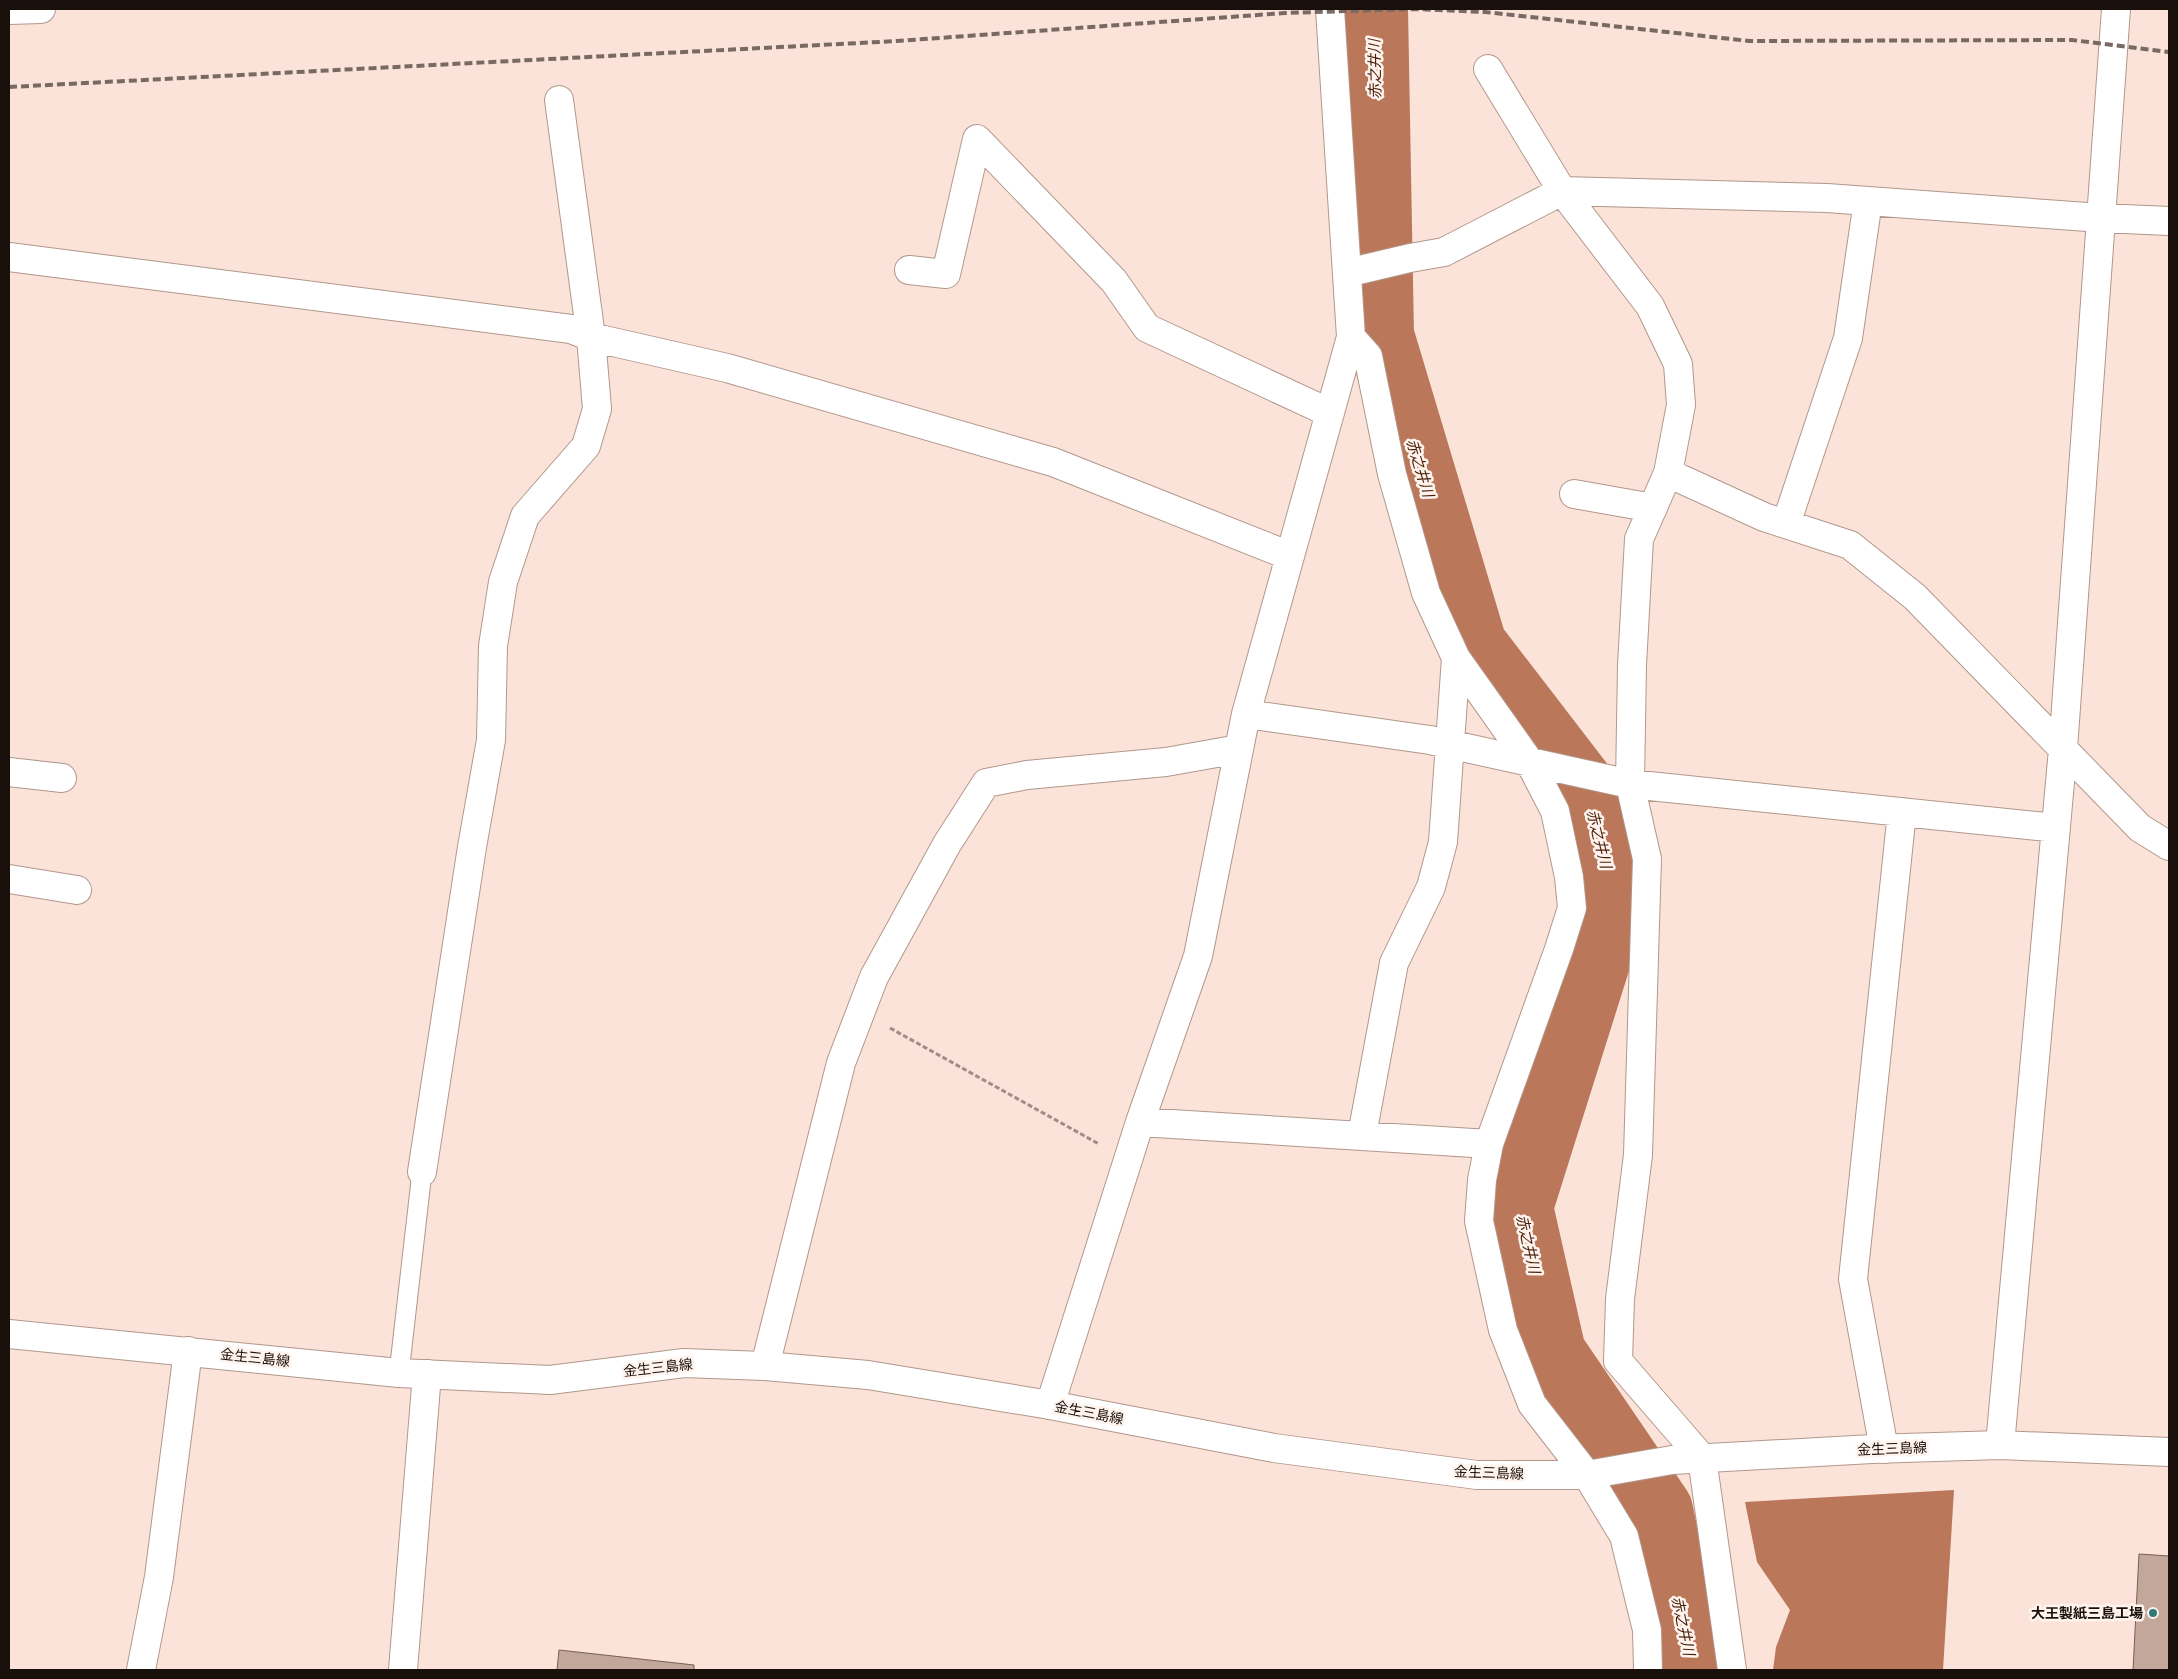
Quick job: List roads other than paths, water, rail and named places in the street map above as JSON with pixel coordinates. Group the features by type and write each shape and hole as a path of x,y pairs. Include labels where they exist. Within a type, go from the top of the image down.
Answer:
{"street":[{"path":"9,10 41,9"},
{"path":"1050,1405 1140,1122 1198,956 1246,714 1351,337 1356,271 1330,9"},
{"path":"2000,1445 2063,749 2116,9"},
{"path":"1488,69 1562,191 1650,306 1678,364 1681,405 1668,473 1639,539 1632,666 1630,784 1647,859 1638,1155 1620,1299 1618,1361 1702,1458 1732,1670"},
{"path":"422,1172 472,847 491,740 493,646 503,582 525,516 586,446 597,409 591,337 558,100"},
{"path":"909,270 946,274 977,139 1114,281 1147,328 1330,413"},
{"path":"1356,271 1444,252 1562,191 1828,198 2101,218 2169,221"},
{"path":"1786,524 1848,338 1868,201"},
{"path":"9,257 571,329 591,337 727,368 1053,462 1290,556"},
{"path":"1351,337 1368,356 1392,474 1426,593 1456,658 1536,763 1555,811 1569,877 1572,908 1489,1144 1482,1180 1480,1221 1504,1330 1532,1404 1597,1473 1624,1536 1647,1630 1648,1670"},
{"path":"1668,473 1764,517 1850,545 1915,597 2140,828 2169,846"},
{"path":"1574,494 1653,508"},
{"path":"1362,1135 1394,963 1431,887 1443,842 1456,658"},
{"path":"1246,714 1449,744 1630,784 2056,828"},
{"path":"765,1366 841,1063 874,977 947,844 986,784 1027,775 1166,762 1239,749"},
{"path":"9,772 62,778"},
{"path":"1884,1449 1853,1279 1902,812"},
{"path":"9,879 77,890"},
{"path":"1140,1122 1489,1144"},
{"name":"金生三島線","path":"9,1334 399,1373 550,1380 684,1363 765,1366 868,1375 1050,1405 1274,1448 1477,1475 1597,1473 1672,1460 2000,1445 2169,1452"},
{"path":"141,1670 159,1578 188,1351"},
{"path":"403,1670 427,1374"}],"lane":[{"path":"399,1373 422,1172"}],"waterway":[{"name":"赤之井川","path":"1374,9 1380,335 1473,645 1586,792 1608,870 1599,953 1519,1207 1552,1353 1659,1510 1692,1670"}],"railway":[{"path":"9,87 897,41 1285,13 1415,9 1485,12 1749,41 2072,40 2169,52"}],"place":[{"name":"大王製紙三島工場","path":"2153,1613"}]}
